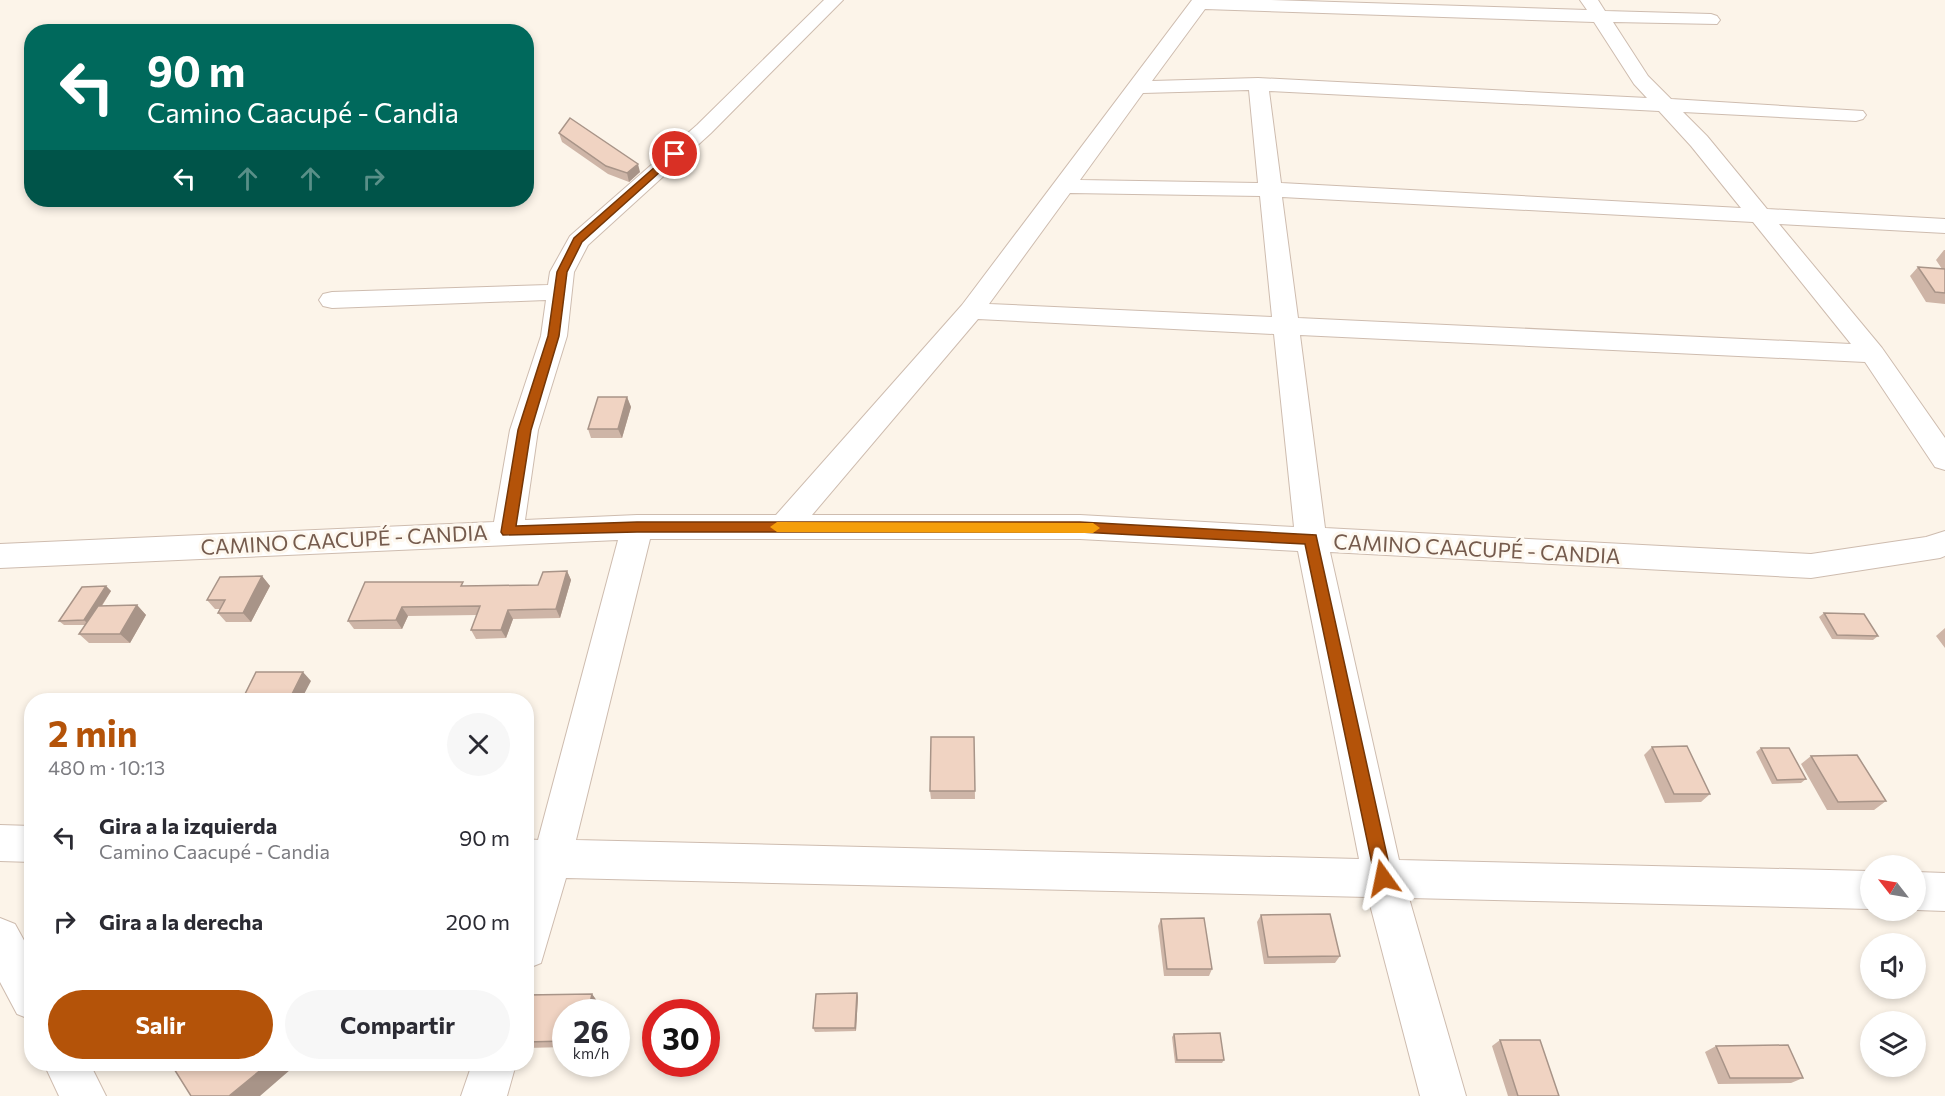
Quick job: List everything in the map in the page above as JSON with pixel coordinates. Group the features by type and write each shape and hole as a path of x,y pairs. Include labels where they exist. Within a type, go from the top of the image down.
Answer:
{"street":[{"path":"508,532 524,430 554,336 562,272 578,241 704,129 834,0"},
{"path":"784,527 971,311 1201,2 1595,8 1711,20"},
{"path":"1595,8 1641,80 1699,141 1873,354 1945,460"},
{"path":"1137,87 1258,84 1856,115"},
{"path":"1258,84 1311,539 1383,878 1443,1096"},
{"path":"1064,186 1271,190 1945,226"},
{"path":"332,300 559,292"},
{"path":"971,311 1873,354"},
{"path":"534,893 539,859 637,527"},
{"name":"CAMINO CAACUPÉ - CANDIA","path":"0,556 637,527 1080,527 1811,566 1929,549 1945,543"},
{"path":"0,843 24,844"},
{"path":"539,859 1860,890"},
{"path":"1926,891 1945,892"},
{"path":"0,939 24,984"},
{"path":"70,1071 83,1096"},
{"path":"484,1096 492,1071"}],"building":[{"path":"570,118 638,164 627,173 606,166 559,133"},
{"path":"1918,267 1945,269 1945,293 1935,292"},
{"path":"598,397 627,397 618,429 588,429"},
{"path":"567,571 556,609 508,610 501,630 471,630 480,606 402,607 396,620 348,621 365,582 463,582 461,586 538,585 543,572"},
{"path":"262,576 243,613 218,613 225,600 207,600 220,577"},
{"path":"106,586 84,620 59,621 82,587"},
{"path":"137,605 120,634 79,634 98,606"},
{"path":"1824,613 1864,614 1878,636 1837,635"},
{"path":"256,672 303,672 292,693 246,693"},
{"path":"931,737 974,737 975,791 930,791"},
{"path":"1687,746 1710,794 1674,794 1652,747"},
{"path":"1761,748 1789,748 1806,779 1777,780"},
{"path":"1857,755 1886,801 1838,802 1811,756"},
{"path":"1330,914 1340,956 1268,957 1261,915"},
{"path":"1204,918 1212,969 1167,969 1161,919"},
{"path":"857,993 855,1028 813,1028 816,994"},
{"path":"592,994 591,999 552,999 552,1041 534,1042 534,995"},
{"path":"1220,1033 1224,1060 1177,1060 1174,1034"},
{"path":"1500,1040 1540,1040 1559,1096 1518,1096"},
{"path":"1788,1045 1803,1078 1730,1078 1716,1046"},
{"path":"175,1071 259,1071 229,1096 191,1096"}],"slow traffic":[{"path":"777,527 1093,528"}],"route":[{"path":"675,154 578,241 562,272 554,336 524,430 508,532 637,527 1080,527 1311,539 1383,878"}]}
